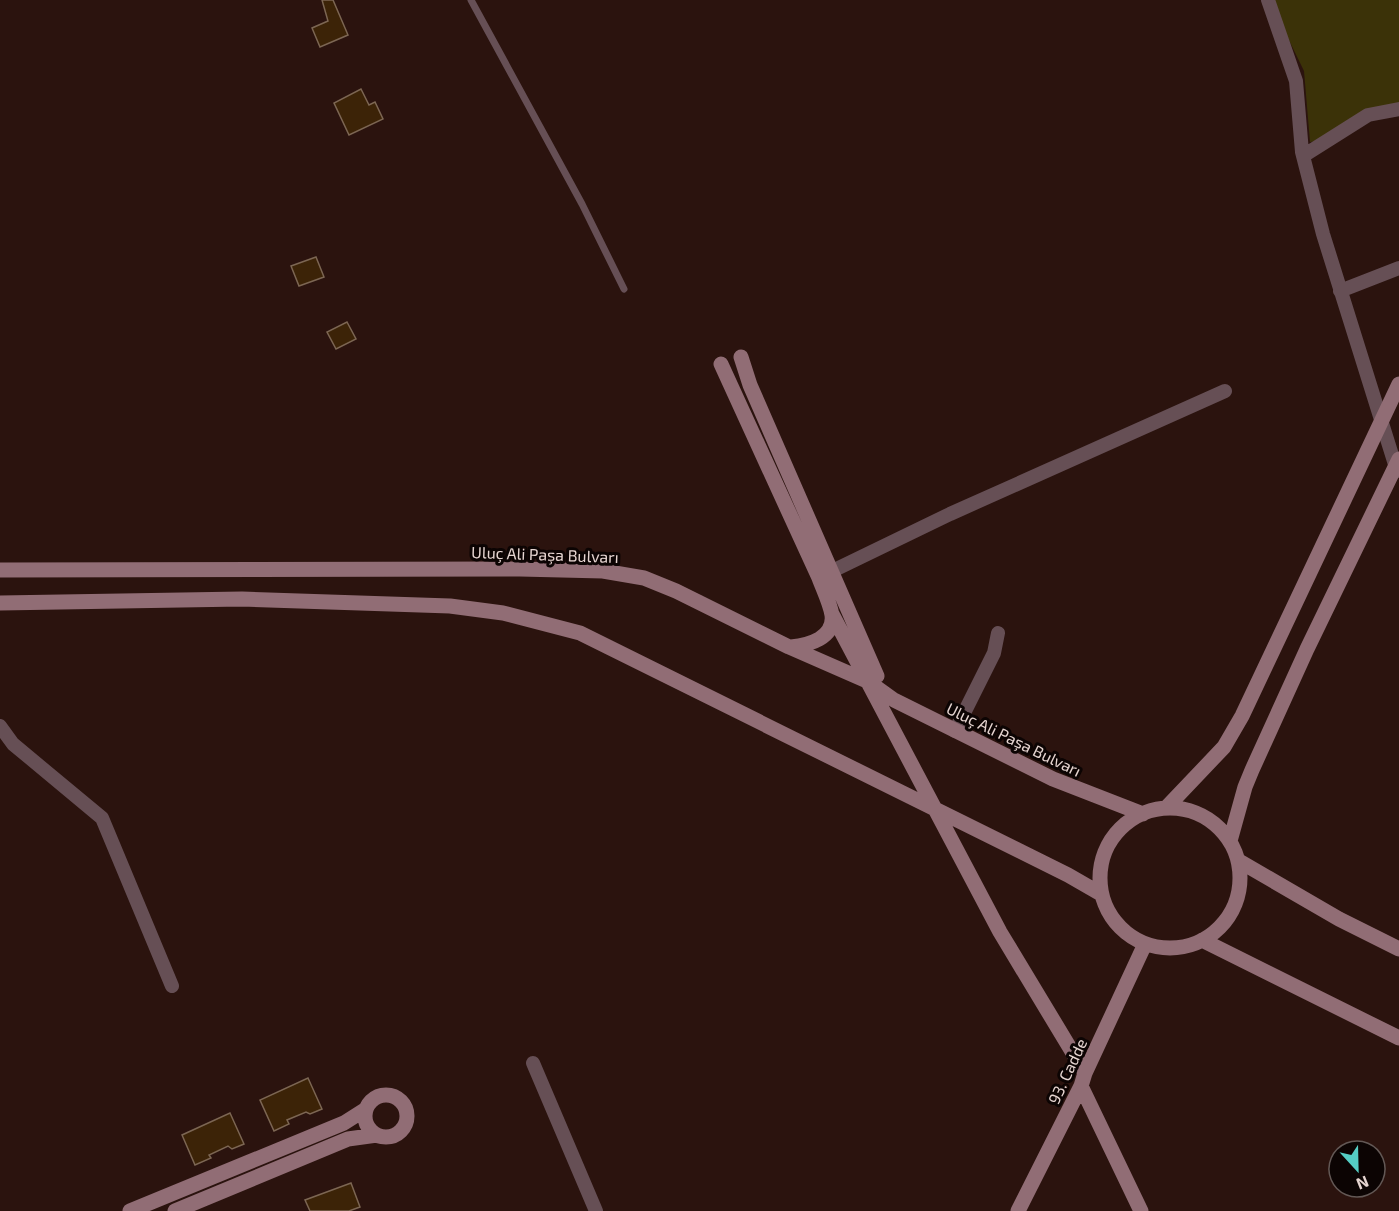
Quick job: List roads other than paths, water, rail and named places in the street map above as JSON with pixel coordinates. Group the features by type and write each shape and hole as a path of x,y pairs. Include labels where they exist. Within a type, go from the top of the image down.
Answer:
{"street":[{"path":"1230,841 1252,770 1306,649 1398,467 1323,234 1303,156 1296,81 1268,0"},
{"path":"1303,156 1368,115 1399,110"},
{"path":"1340,291 1399,268"},
{"path":"741,357 825,574 832,614 831,626 815,642 789,647"},
{"path":"721,364 870,663 880,682 894,700"},
{"path":"1166,808 1224,747 1242,716 1399,384"},
{"path":"825,574 960,509 1225,391"},
{"name":"Uluç Ali Paşa Bulvarı","path":"0,570 520,569 603,571 644,578 869,682 894,700 1053,779 1143,814"},
{"path":"0,603 242,599 450,606 503,613 580,633 1068,875 1101,894"},
{"path":"832,614 1000,932 1083,1080 1141,1211"},
{"path":"955,730 994,653 998,633"},
{"path":"0,726 13,744 102,818 172,986"},
{"path":"1166,808 1187,809 1216,824 1230,841 1239,861 1240,884 1234,907 1221,926 1202,940 1180,948 1156,947 1135,939 1110,915 1101,894 1100,872 1110,840 1125,824 1143,814 1166,808"},
{"path":"1239,861 1339,919 1399,949"},
{"path":"1202,940 1399,1038"},
{"name":"93. Cadde","path":"1018,1211 1083,1080 1145,944"},
{"path":"533,1063 596,1211"},
{"path":"130,1211 344,1123 366,1109 374,1099 387,1095 399,1099 407,1111 406,1125 402,1131 390,1137 377,1135 348,1139 175,1211"},
{"path":"366,1109 366,1121 372,1132 377,1135"}],"lane":[{"path":"471,0 582,204 624,289"}]}
